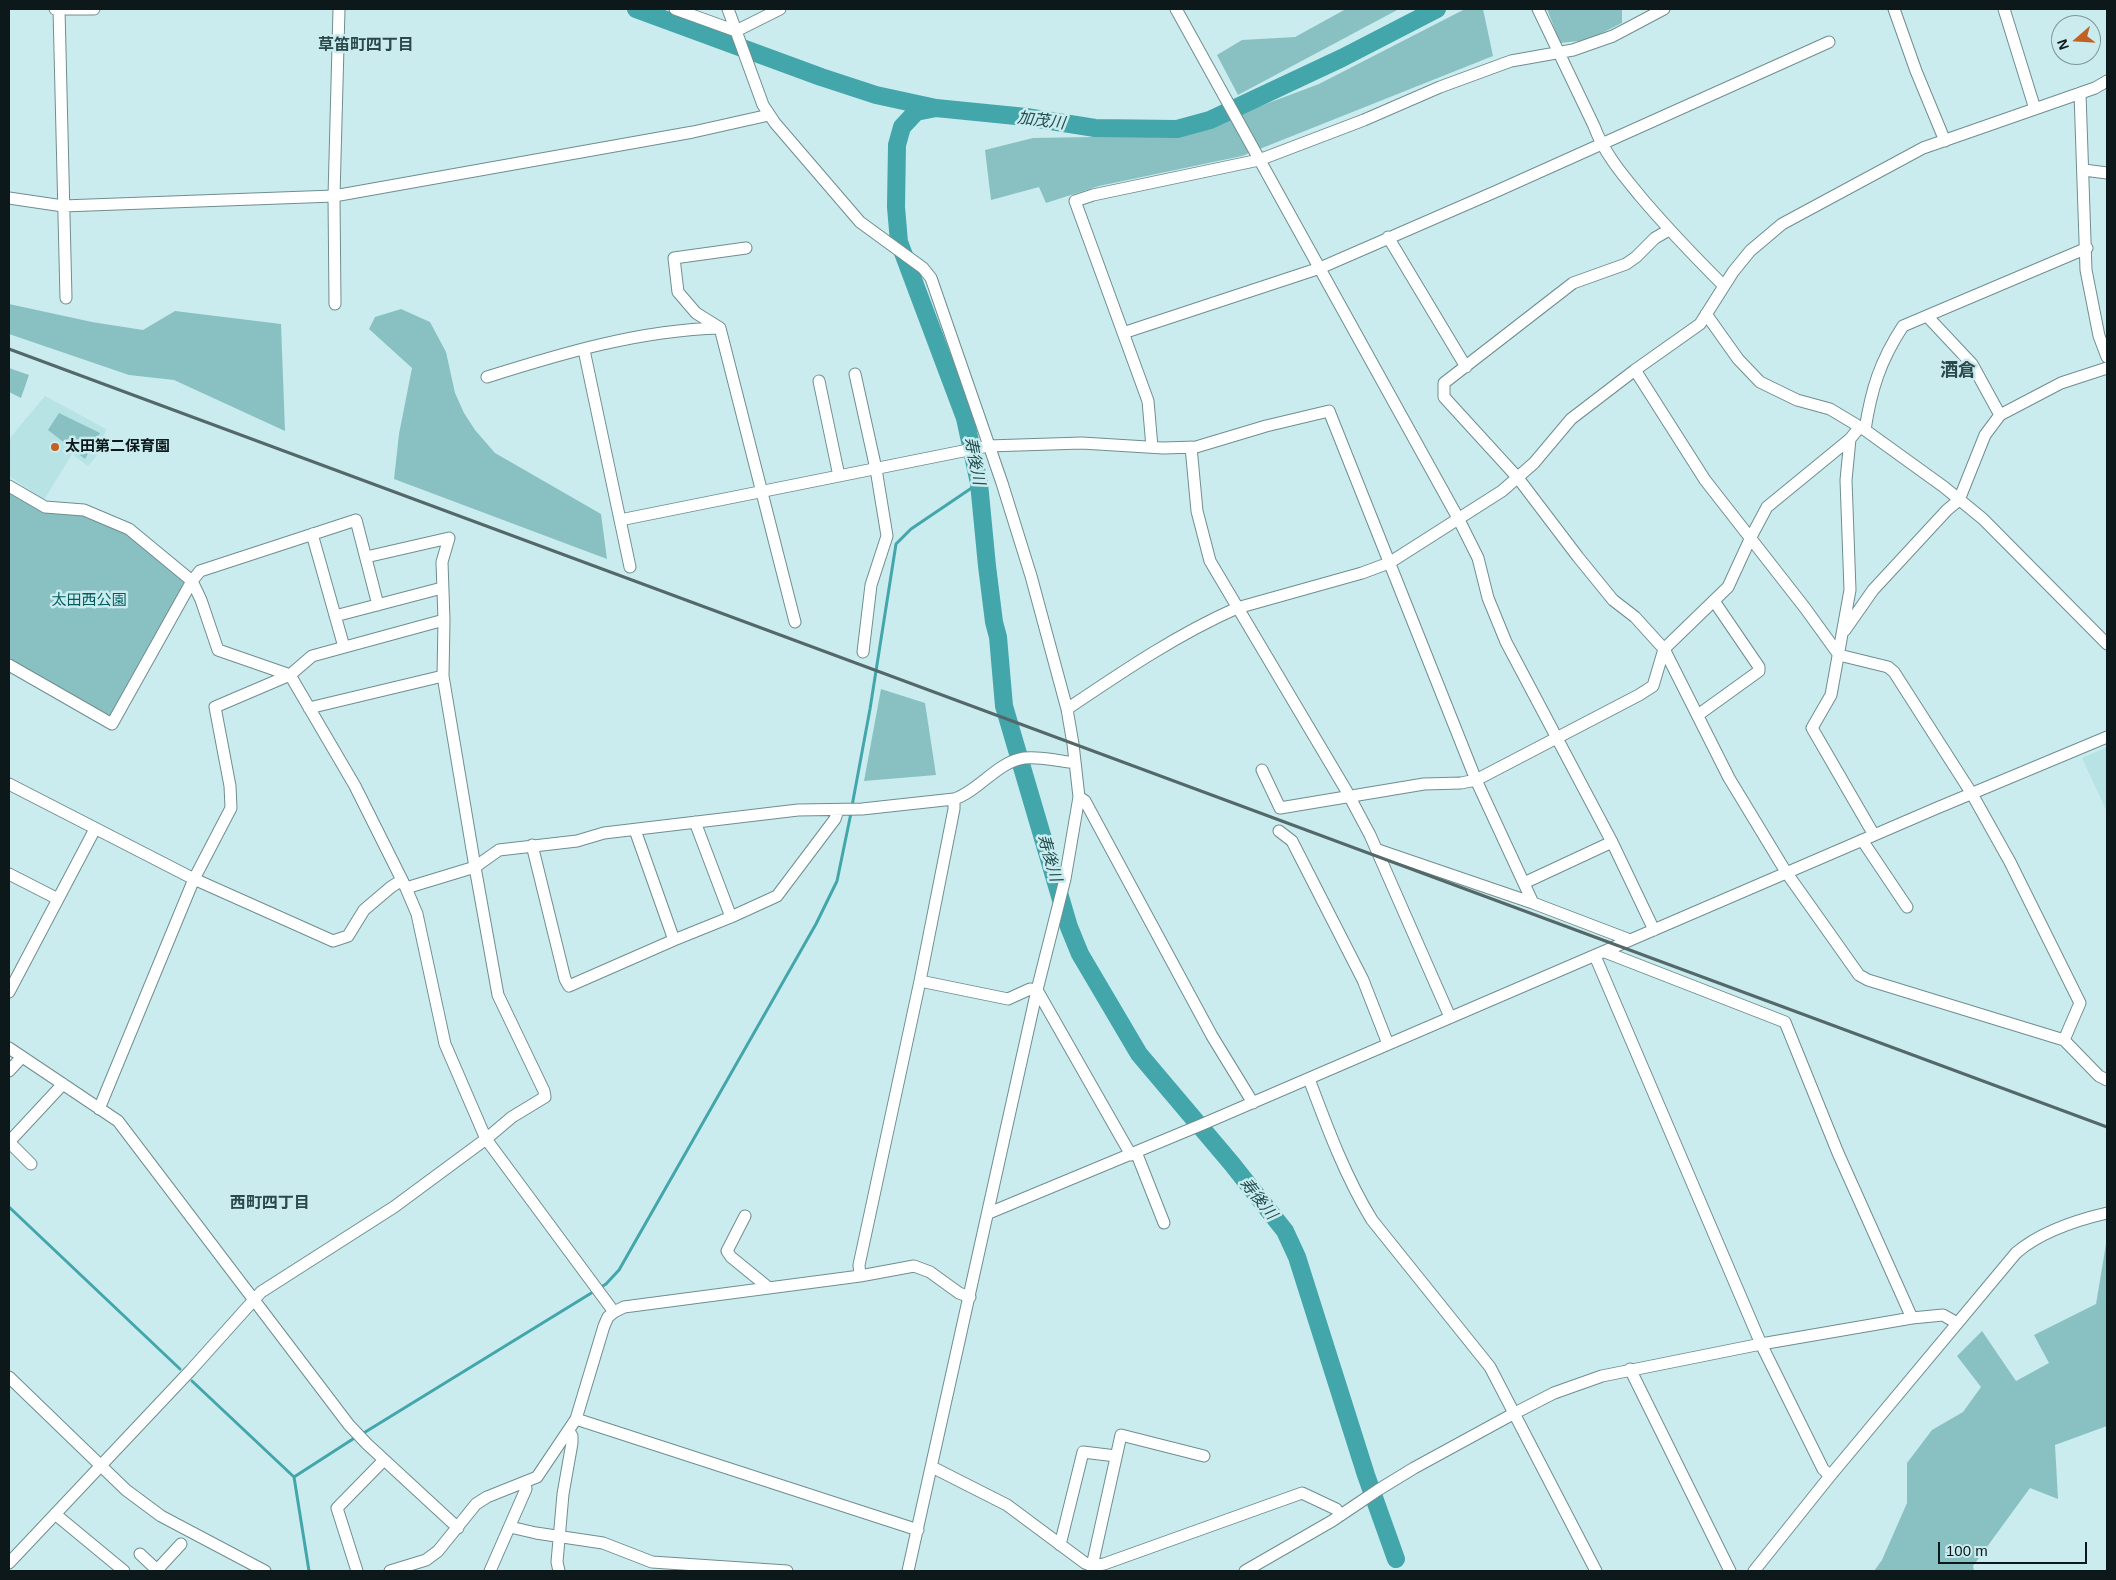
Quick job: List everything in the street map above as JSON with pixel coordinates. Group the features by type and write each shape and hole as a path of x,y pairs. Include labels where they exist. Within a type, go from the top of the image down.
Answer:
{"street":[{"path":"66,298 58,9 94,9"},
{"path":"335,304 334,196 338,9"},
{"path":"676,9 737,35"},
{"path":"728,9 755,86 769,115 860,222 923,268 931,278 985,447 1031,576 1067,709 1079,797 1056,917 1037,990 908,1571"},
{"path":"737,35 780,9"},
{"path":"1176,9 1458,518 1478,558 1488,598 1506,642 1612,842 1654,930"},
{"path":"1538,9 1594,126 1601,145 1621,173 1669,230 1724,286"},
{"path":"1152,447 1148,401 1075,201 1093,195 1259,160 1364,120 1440,87 1511,60 1573,50 1613,36 1664,9"},
{"path":"1894,9 1916,71 1945,141"},
{"path":"2004,9 2036,109"},
{"path":"1123,333 1320,268 1601,145 1829,42"},
{"path":"1067,709 1133,665 1195,628 1237,608 1362,574 1389,564 1502,491 1534,463 1571,419 1634,370 1700,324 1733,272 1750,251 1782,224 1923,148 2080,93 2107,81"},
{"path":"2080,93 2087,248 2086,270 2099,336 2107,357"},
{"path":"9,198 63,206 334,196 693,132 769,115"},
{"path":"2084,170 2107,173"},
{"path":"1669,230 1655,238 1626,264 1573,283 1444,383 1444,397 1518,478 1612,600 1635,617 1664,649 1729,778 1786,872 1859,975 1868,980 2064,1040 2099,1076 2107,1080"},
{"path":"1388,237 1466,367"},
{"path":"746,248 674,258 678,292 696,313 720,328 795,622"},
{"path":"1262,770 1280,808 1348,795 1424,784 1461,783 1476,780 1639,696 1653,686 1664,649 1728,587 1751,537 1767,508 1862,429 1876,376 1892,343 1903,326 2087,248"},
{"path":"1706,314 1738,359 1760,382 1797,400 1830,409 1889,446 1983,519 2107,644"},
{"path":"1927,316 1972,364 2000,415"},
{"path":"487,376 621,340 689,329 720,328"},
{"path":"584,350 630,567"},
{"path":"1842,633 1879,584 1947,510 1959,500 1985,435 2000,415 2061,383 2107,368"},
{"path":"1634,370 1705,480 1751,537 1839,655 1888,667 1894,672 1972,794 2010,862 2080,1003 2064,1040"},
{"path":"855,374 876,469 887,536 871,585 863,652"},
{"path":"818,381 840,476"},
{"path":"620,520 985,447 1082,443 1152,447 1196,447 1266,426 1329,411 1476,780 1533,904"},
{"path":"1850,439 1846,480 1850,590 1831,695 1812,728 1874,835"},
{"path":"1190,447 1197,511 1210,561 1348,795 1378,850 1450,1017"},
{"path":"9,486 44,507 84,510 129,529 192,581 201,600 218,650 290,675 355,786 404,884 416,914 445,1044 486,1139 614,1312"},
{"path":"9,665 112,724 200,570 356,520 378,605"},
{"path":"312,534 344,647"},
{"path":"9,1563 255,1301 261,1292 394,1207 486,1139 512,1117 545,1097 544,1091 498,995 475,867 443,676 442,562 449,538 366,557"},
{"path":"335,616 442,588"},
{"path":"1698,715 1758,671 1759,667 1714,601"},
{"path":"99,1109 194,879 231,808 230,786 215,707 290,675 312,656 444,620"},
{"path":"309,708 443,676"},
{"path":"989,1213 1199,1126 1786,872 2107,737"},
{"path":"9,784 194,879 333,941 348,936 364,910 391,887 475,867 499,850 577,841 604,833 798,810 857,809 954,799 964,796 1020,759 1075,763"},
{"path":"1079,797 1085,801 1212,1036 1253,1103"},
{"path":"860,1276 859,1265 920,981 954,809 954,799"},
{"path":"532,845 569,986 777,896 841,810"},
{"path":"695,822 731,917"},
{"path":"9,992 95,829"},
{"path":"635,830 674,940"},
{"path":"1280,831 1292,841 1341,935 1363,980 1388,1044"},
{"path":"1862,840 1907,908"},
{"path":"1524,883 1612,842"},
{"path":"1378,850 1630,940"},
{"path":"9,874 58,899"},
{"path":"1600,954 1785,1022 1838,1153 1912,1318"},
{"path":"1600,954 1761,1344 1823,1469 1830,1476"},
{"path":"920,981 1008,999 1030,989 1037,990"},
{"path":"1037,990 1133,1154 1164,1223"},
{"path":"9,1048 118,1121 354,1430 458,1528"},
{"path":"9,1071 22,1057"},
{"path":"1309,1079 1339,1155 1368,1213 1490,1367 1596,1571"},
{"path":"31,1164 9,1142 63,1084"},
{"path":"1754,1571 1830,1476 2016,1253 2030,1241 2107,1213"},
{"path":"744,1216 727,1251 731,1257 769,1288"},
{"path":"390,1571 426,1560 438,1551 476,1504 482,1500 537,1477 576,1420 604,1326 608,1317 614,1312 624,1308 860,1276 914,1266 930,1272 959,1293 970,1297"},
{"path":"1245,1571 1290,1547 1378,1490 1513,1414 1554,1393 1602,1376 1761,1344 1912,1318 1943,1315 1957,1323"},
{"path":"1630,1369 1730,1571"},
{"path":"9,1377 126,1490 161,1516 265,1571"},
{"path":"576,1420 918,1530"},
{"path":"559,1571 557,1562 563,1494 572,1443 572,1436 569,1430"},
{"path":"1093,1568 1121,1435 1204,1456"},
{"path":"1060,1544 1083,1452 1116,1456"},
{"path":"357,1571 337,1508 384,1460"},
{"path":"932,1467 1006,1505 1093,1568"},
{"path":"490,1571 526,1489 525,1483"},
{"path":"1093,1568 1302,1493 1336,1509 1341,1514"},
{"path":"55,1514 124,1571"},
{"path":"510,1527 536,1533 603,1543 652,1562 787,1571"},
{"path":"140,1554 158,1570 181,1544"}],"shaded area":[{"name":"太田第二保育園","path":"45,396 106,429 98,454 88,466 72,454 44,500 9,476 9,439"},
{"path":"2107,747 2107,812 2082,758"}],"green space":[{"path":"1346,9 1399,9 1238,95 1217,55 1242,40 1295,37"},
{"path":"1465,9 1483,9 1493,56 1242,156 1099,186 1046,203 1039,187 991,200 985,150 1033,138 1149,136 1199,129 1319,84"},
{"path":"1547,9 1622,9 1622,23 1588,40 1560,43"},
{"path":"9,304 92,322 143,330 175,311 281,324 285,431 174,380 129,375 9,334"},
{"path":"401,309 430,322 446,352 455,393 464,413 475,430 495,453 601,514 607,559 394,479 399,434 412,368 369,329 375,317"},
{"path":"9,368 29,375 21,398 9,392"},
{"path":"59,413 100,433 85,459 48,430"},
{"name":"太田西公園","path":"9,486 44,507 84,510 129,529 192,581 112,724 9,665"},
{"path":"881,689 925,703 936,775 864,781"},
{"path":"2107,1238 2107,1426 2055,1445 2058,1499 2030,1488 1973,1566 1974,1571 1874,1571 1882,1560 1907,1503 1907,1463 1932,1430 1963,1412 1981,1387 1957,1356 1982,1331 2016,1381 2049,1363 2034,1335 2096,1304"}],"waterway":[{"name":"加茂川","path":"636,9 821,77 876,95 936,108 1026,117 1095,128 1177,129 1210,120 1342,58 1437,9"},
{"name":"寿後川","path":"936,108 916,112 902,127 897,145 896,207 899,242 965,418 979,483 987,566 994,622 998,637 1004,706 1069,927 1080,954 1139,1054 1232,1164 1285,1231 1297,1257 1366,1475 1396,1559"},
{"path":"852,806 870,709 896,544 911,529 979,483"},
{"path":"362,1434 606,1284 619,1270 816,924 837,881 851,813"},
{"path":"9,1207 180,1369"},
{"path":"192,1381 294,1477 309,1571"},
{"path":"294,1477 356,1437"}],"railway":[{"path":"9,349 2107,1127"}],"place":[{"name":"太田第二保育園","path":"55,447"}],"district":[{"name":"草笛町四丁目","path":"366,46"},
{"name":"酒倉","path":"1958,371"},
{"name":"西町四丁目","path":"270,1204"}]}
